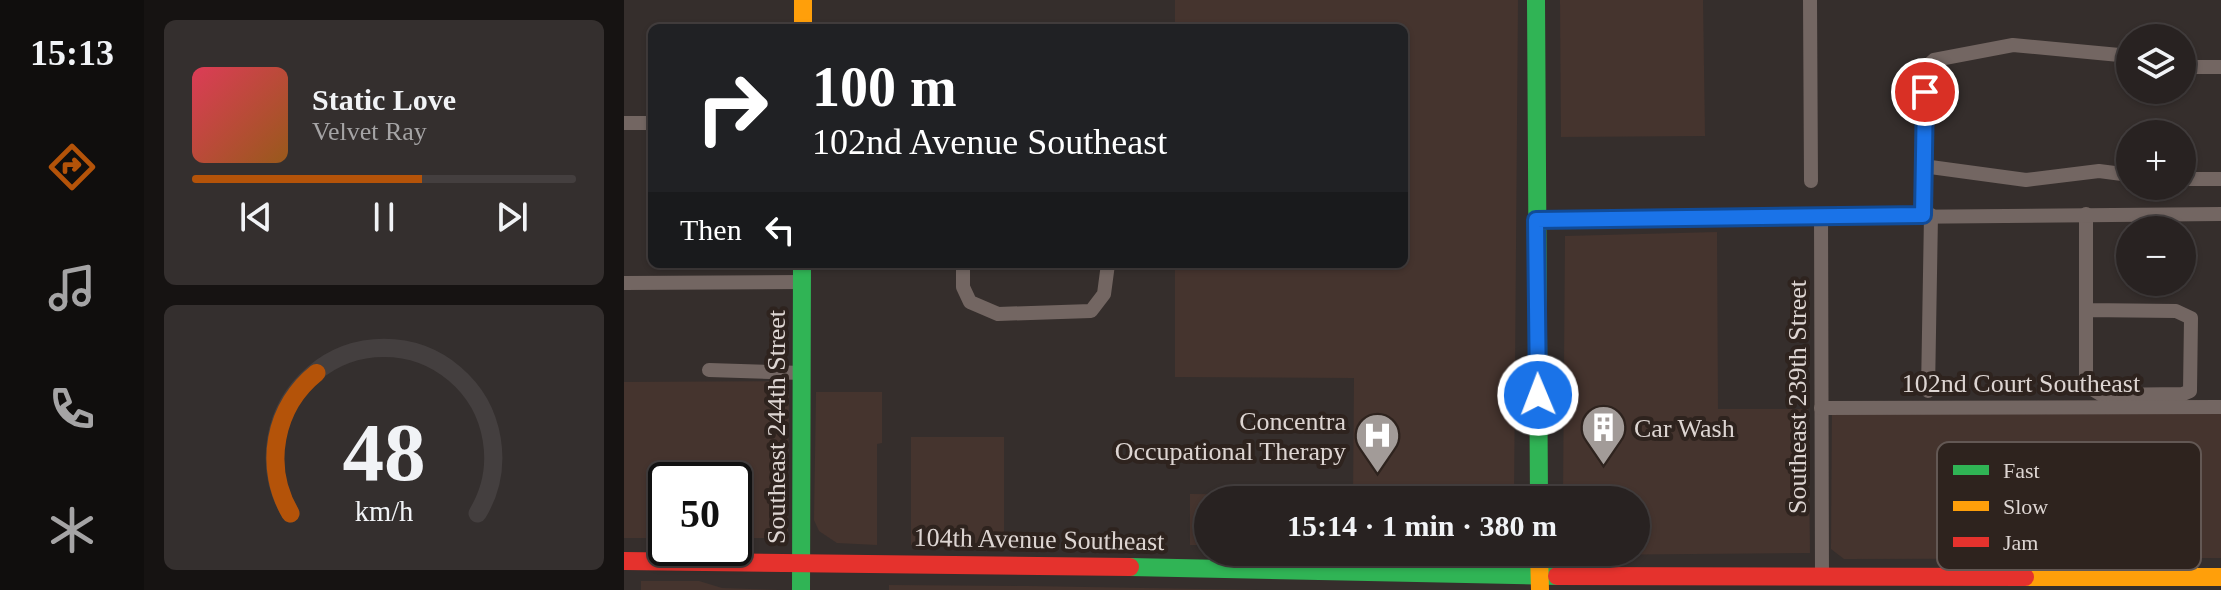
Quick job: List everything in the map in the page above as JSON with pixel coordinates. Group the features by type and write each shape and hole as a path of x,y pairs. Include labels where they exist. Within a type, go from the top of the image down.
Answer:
{"main road":[{"path":"803,0 803,24"},
{"path":"1536,0 1539,486"},
{"name":"Southeast 244th Street","path":"801,590 802,273"},
{"name":"104th Avenue Southeast","path":"624,561 1540,583 1822,578 2212,582"}],"street":[{"path":"1810,0 1811,181"},
{"path":"1928,391 1927,215 1923,166 1926,67 1934,60 2013,45 2116,55"},
{"path":"2196,67 2221,67"},
{"path":"624,123 648,123"},
{"path":"1923,166 2026,180 2099,171 2116,173"},
{"path":"2196,179 2221,179"},
{"name":"Southeast 239th Street","path":"1811,198 1816,216 1822,578"},
{"path":"2086,214 2086,310"},
{"path":"1536,220 2221,214"},
{"path":"963,268 964,293 978,308 998,314 1083,313 1099,304 1108,284 1108,268"},
{"path":"624,283 802,273"},
{"name":"102nd Court Southeast","path":"2086,310 2183,313 2191,318 2192,386 2183,394 2102,395 2091,391 2086,379 2086,310"},
{"path":"709,370 802,373"},
{"name":"102nd Court Southeast","path":"1821,408 2221,407"}],"shaded area":[{"path":"1175,0 1518,0 1514,486 1353,486 1354,378 1175,377 1175,268 1408,268 1408,24 1175,24"},
{"path":"1560,0 1703,0 1705,136 1561,137"},
{"path":"1717,232 1718,409 1808,409 1810,553 1650,554 1650,486 1563,486 1565,236"},
{"path":"789,381 788,538 752,538 752,462 648,462 648,538 624,538 624,382"},
{"path":"816,392 882,392 882,443 877,444 877,545 837,543 819,531 814,520"},
{"path":"2221,400 2221,558 2201,558 2201,442 1937,442 1937,559 1844,559 1831,549 1832,402"},
{"path":"911,437 1004,437 1004,545 911,545"},
{"path":"1190,494 1194,494 1194,545 1190,545"},
{"path":"641,581 699,581 722,588 780,590 641,590"},
{"path":"889,585 1029,586 1258,590 889,590"}],"traffic: fast":[{"path":"1536,0 1539,486"},
{"path":"801,590 802,268"},
{"path":"1130,567 1557,576"}],"traffic: slow":[{"path":"803,0 803,24"},
{"path":"1539,566 1540,590"},
{"path":"2025,577 2221,577"}],"traffic: jam":[{"path":"624,561 1130,567"},
{"path":"1557,576 2025,577"}],"place":[{"name":"Car Wash","path":"1603,467"},
{"name":"Concentra Occupational Therapy","path":"1377,475"}],"route":[{"path":"1538,395 1536,220 1923,215 1925,92"}]}
